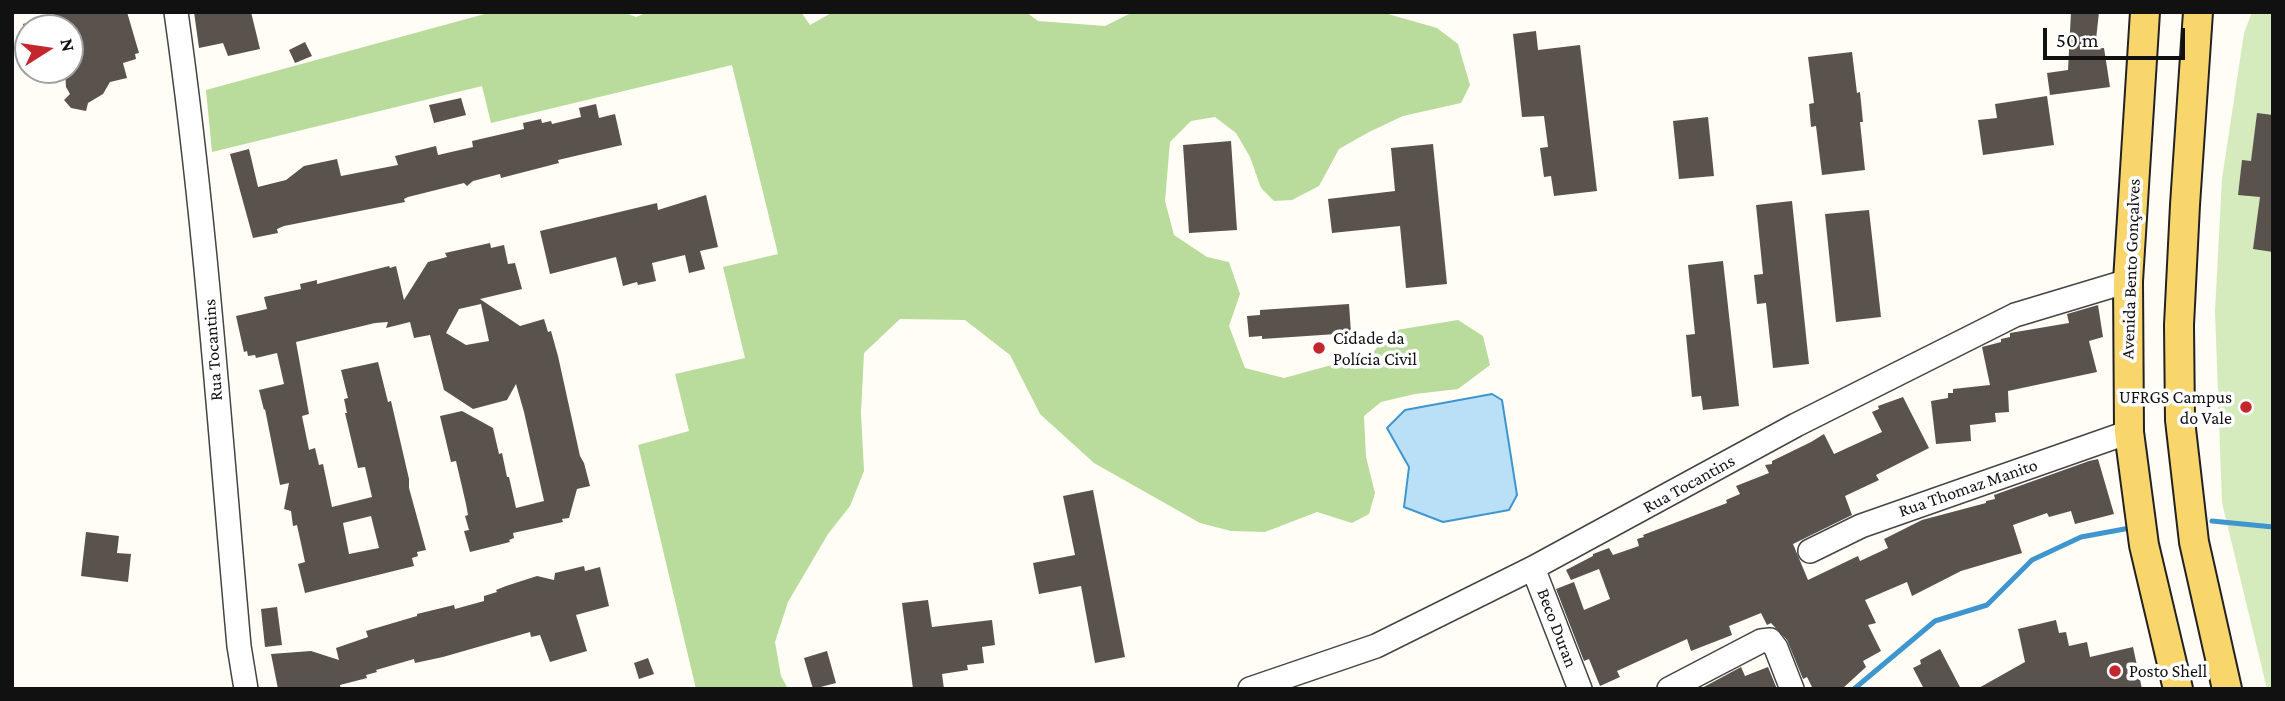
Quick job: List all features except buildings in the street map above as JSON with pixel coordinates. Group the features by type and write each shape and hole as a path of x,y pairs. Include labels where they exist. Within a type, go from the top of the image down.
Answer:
{"main road":[{"name":"Avenida Bento Gonçalves","path":"2145,12 2128,281 2129,432 2144,545 2178,689"},
{"path":"2198,12 2179,325 2180,419 2194,542 2227,689"}],"street":[{"name":"Rua Tocantins","path":"176,12 206,255 235,605 246,689"},
{"name":"Rua Tocantins","path":"1250,689 1376,646 1533,568 1796,425 2015,315 2128,281"},
{"name":"Rua Thomaz Manito","path":"1810,551 1861,526 2129,432"},
{"name":"Beco Duran","path":"1533,568 1580,689"},
{"path":"1670,689 1761,641 1770,640 1776,648 1792,689"}],"green space":[{"path":"492,12 623,12 636,17 648,12 801,12 810,25 833,12 1026,12 1038,21 1105,26 1133,12 1381,12 1437,28 1458,44 1470,85 1461,103 1403,116 1339,149 1319,186 1292,200 1274,201 1261,188 1250,157 1236,133 1215,117 1191,121 1170,142 1165,201 1174,235 1207,257 1229,262 1240,294 1229,326 1245,368 1284,378 1372,354 1390,331 1458,320 1483,336 1490,365 1458,389 1415,394 1381,402 1364,416 1366,457 1375,493 1369,514 1352,523 1317,512 1265,532 1231,531 1200,523 1094,463 1040,414 1010,355 965,320 900,319 864,353 861,413 864,471 850,506 828,534 788,602 775,642 781,676 788,689 696,689 638,445 689,431 675,374 745,358 723,267 778,254 732,65 491,123 482,86 212,152 206,90"},
{"name":"UFRGS Campus do Vale","path":"2252,12 2273,12 2273,689 2267,689 2222,503 2215,311 2222,179 2244,33"}],"water":[{"path":"1492,394 1502,400 1517,495 1509,510 1443,522 1404,507 1409,467 1387,428 1405,410"}],"waterway":[{"path":"2212,521 2273,527"},
{"path":"1854,689 1935,621 1987,605 2032,560 2081,537 2130,528"}],"place":[{"name":"Cidade da Polícia Civil","path":"1319,348"},
{"name":"UFRGS Campus do Vale","path":"2246,407"},
{"name":"Posto Shell","path":"2115,671"}]}
